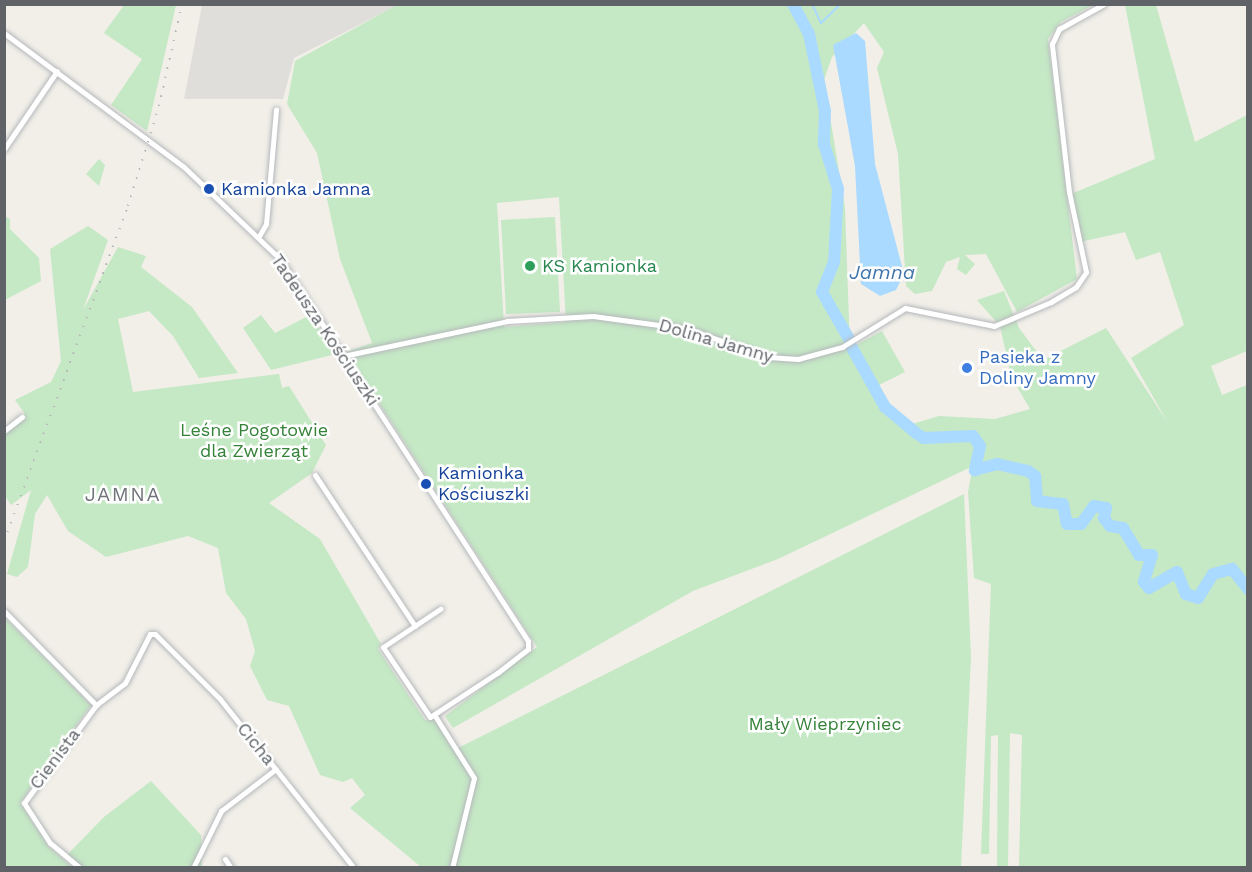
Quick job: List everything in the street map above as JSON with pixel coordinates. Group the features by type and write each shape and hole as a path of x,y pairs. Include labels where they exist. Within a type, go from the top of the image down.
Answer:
{"street":[{"name":"Dolina Jamny","path":"343,356 507,321 593,316 688,329 768,357 798,359 842,347 905,308 994,326 1051,302 1076,287 1086,272 1069,192 1052,44 1059,29 1104,4"},
{"name":"Tadeusza Kościuszki","path":"4,33 184,167 259,236 290,272 530,644 435,716"},
{"path":"4,149 57,71"},
{"path":"259,236 266,224 276,109"},
{"path":"4,431 22,417"},
{"path":"315,475 415,626"},
{"path":"440,609 383,647 428,717 435,716 474,778 453,867"},
{"path":"4,611 96,705"},
{"name":"Cienista","path":"80,867 50,843 24,803 96,705 125,683 150,634"},
{"name":"Cicha","path":"150,634 161,639 220,699 352,867"},
{"path":"193,867 221,812 276,769"},
{"path":"225,859 231,867"}],"shaded area":[{"path":"202,5 398,5 294,58 283,99 184,99"}],"green space":[{"path":"124,5 176,5 147,131 111,105 142,59 104,33"},
{"path":"397,5 1093,5 1061,22 1048,39 1077,279 1017,312 986,254 965,255 975,264 966,275 957,269 960,257 946,262 932,291 915,294 906,286 898,154 877,68 884,52 864,23 832,57 824,80 845,208 850,350 873,389 909,425 939,416 995,419 1030,409 1011,376 1000,326 977,300 1004,291 1019,328 1043,360 1106,328 1168,423 1131,358 1184,325 1160,252 1136,260 1125,232 1080,242 1071,194 1155,159 1125,5 1156,5 1195,142 1247,115 1247,351 1211,366 1222,395 1247,385 1247,867 1019,867 1022,735 1010,733 1008,867 997,867 998,735 991,736 989,854 981,854 991,584 974,578 968,492 973,466 778,559 693,591 453,728 445,716 537,647 346,352 372,343 340,259 317,153 287,104 295,61","holes":["559,197 566,322 504,327 497,203"]},
{"path":"99,159 105,165 99,186 86,174"},
{"path":"5,216 10,219 10,229 39,258 41,281 5,300"},
{"name":"KS Kamionka","path":"555,217 560,312 506,314 501,220"},
{"path":"88,226 108,240 83,310 118,247 146,256 141,267 192,307 238,373 199,378 173,336 149,311 118,319 133,392 279,374 282,388 289,386 326,445 312,473 269,503 320,539 381,644 378,649 425,720 434,719 456,749 964,494 971,657 961,867 421,867 350,808 365,795 352,778 343,782 320,775 289,706 267,700 250,666 255,651 246,619 226,593 218,548 188,536 106,557 68,531 47,495 35,514 28,567 17,577 7,574 31,490 11,505 5,496 5,432 25,414 15,400 51,382 61,361 50,249"},
{"path":"261,315 275,333 310,315 336,354 271,370 243,328"},
{"path":"882,331 905,372 877,386 856,345"},
{"path":"4,617 91,705 20,803 49,847 72,867 5,867"},
{"path":"151,781 201,835 202,867 78,867 67,855 104,817"}],"water":[{"name":"Jamna","path":"856,33 865,41 875,164 904,274 896,290 880,296 861,284 855,166 833,45"}],"waterway":[{"name":"Jamna","path":"793,4 809,34 825,111 824,144 838,189 834,262 822,292 849,339"},
{"path":"812,4 821,23 841,4"},
{"name":"Jamna","path":"851,346 885,407 916,433 924,438 973,436 980,446 975,470 997,464 1028,471 1035,476 1037,501 1063,504 1067,524 1081,524 1094,506 1106,508 1104,518 1110,526 1123,528 1139,555 1152,555 1144,582 1149,588 1177,572 1186,594 1198,598 1213,574 1232,569 1248,589"}],"railway":[{"path":"4,541 128,206 159,106 182,4"}],"place":[{"name":"Kamionka Jamna","path":"209,189"},
{"name":"KS Kamionka","path":"530,266"},
{"name":"Pasieka z Doliny Jamny","path":"967,368"},
{"name":"Kamionka Kościuszki","path":"426,484"}],"district":[{"name":"JAMNA","path":"123,494"}],"park label":[{"name":"Leśne Pogotowie dla Zwierząt","path":"254,441"},
{"name":"Mały Wieprzyniec","path":"825,724"}]}
